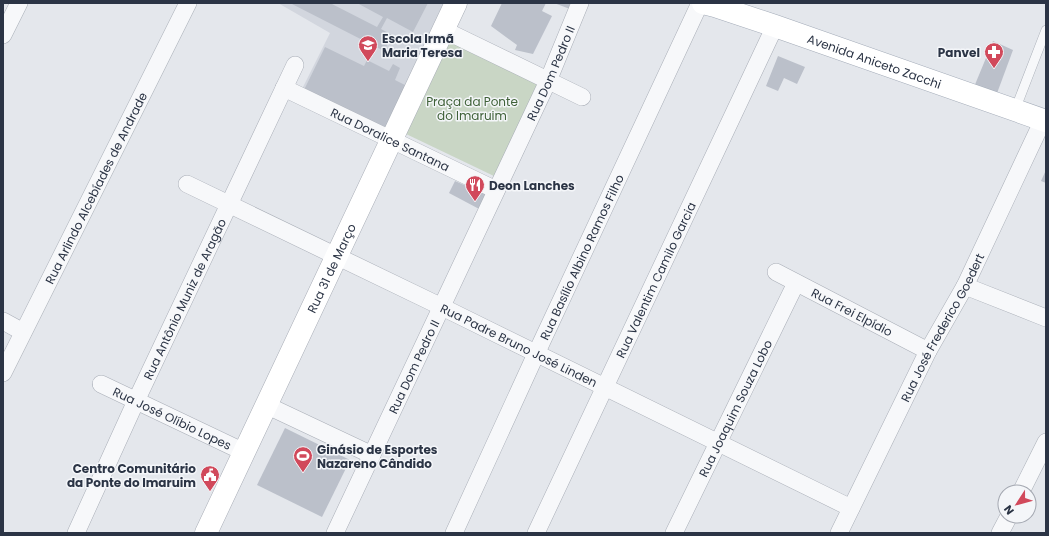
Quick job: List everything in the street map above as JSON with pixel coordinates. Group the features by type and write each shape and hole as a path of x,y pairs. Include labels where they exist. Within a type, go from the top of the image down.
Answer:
{"street":[{"path":"3,35 19,3"},
{"name":"Rua Arlindo Alcebíades de Andrade","path":"3,373 188,3"},
{"name":"Rua 31 de Março","path":"206,533 456,3"},
{"name":"Rua Dom Pedro II","path":"335,533 548,81 580,3"},
{"name":"Avenida Aniceto Zacchi","path":"709,4 746,13 775,26 1045,121"},
{"name":"Rua Basílio Albino Ramos Filho","path":"454,533 536,354 709,4"},
{"name":"Rua Valentim Camilo Garcia","path":"536,533 775,26"},
{"path":"444,30 582,97"},
{"name":"Rua Antônio Muniz de Aragão","path":"76,533 136,401 295,65"},
{"name":"Rua Doralice Santana","path":"284,88 496,190"},
{"name":"Rua José Frederico Goedert","path":"839,533 928,351 965,286 1045,121"},
{"name":"Rua Padre Bruno José Linden","path":"187,184 442,307 851,508"},
{"name":"Rua Frei Elpídio","path":"776,272 928,351"},
{"name":"Rua Joaquim Souza Lobo","path":"674,533 796,283"},
{"path":"965,286 1046,318"},
{"path":"3,321 24,332"},
{"name":"Rua José Olíbio Lopes","path":"101,384 244,452"},
{"path":"266,405 372,455"},
{"path":"1025,484 1046,442"},
{"path":"1000,533 1005,524"}],"lane":[{"path":"1015,110 1046,30"}],"shaded area":[{"name":"Escola Irmã Maria Teresa","path":"278,3 448,3 386,132 301,91 330,33"}],"green space":[{"name":"Praça da Ponte do Imaruim","path":"449,39 541,83 496,177 404,133"}],"building":[{"path":"290,3 330,3 377,27 383,17 357,3 428,3 413,32 387,18 381,29 392,35 384,51"},
{"path":"502,3 546,3 542,11 552,16 533,54 515,50 517,45 491,26"},
{"path":"554,3 572,3 570,9"},
{"name":"Panvel","path":"993,41 1013,50 996,96 974,87"},
{"path":"325,47 364,66 367,60 389,71 393,64 400,68 395,80 407,86 385,130 304,90"},
{"path":"778,56 805,67 797,84 784,78 778,91 766,86"},
{"path":"1046,170 1046,183 1041,181"},
{"name":"Deon Lanches","path":"455,181 487,195 481,210 449,193"},
{"name":"Ginásio de Esportes Nazareno Cândido","path":"285,428 350,460 322,517 257,485"}],"place":[{"name":"Escola Irmã Maria Teresa","path":"368,62"},
{"name":"Panvel","path":"994,69"},
{"name":"Deon Lanches","path":"475,202"},
{"name":"Ginásio de Esportes Nazareno Cândido","path":"303,473"},
{"name":"Centro Comunitário da Ponte do Imaruim","path":"210,492"}]}
